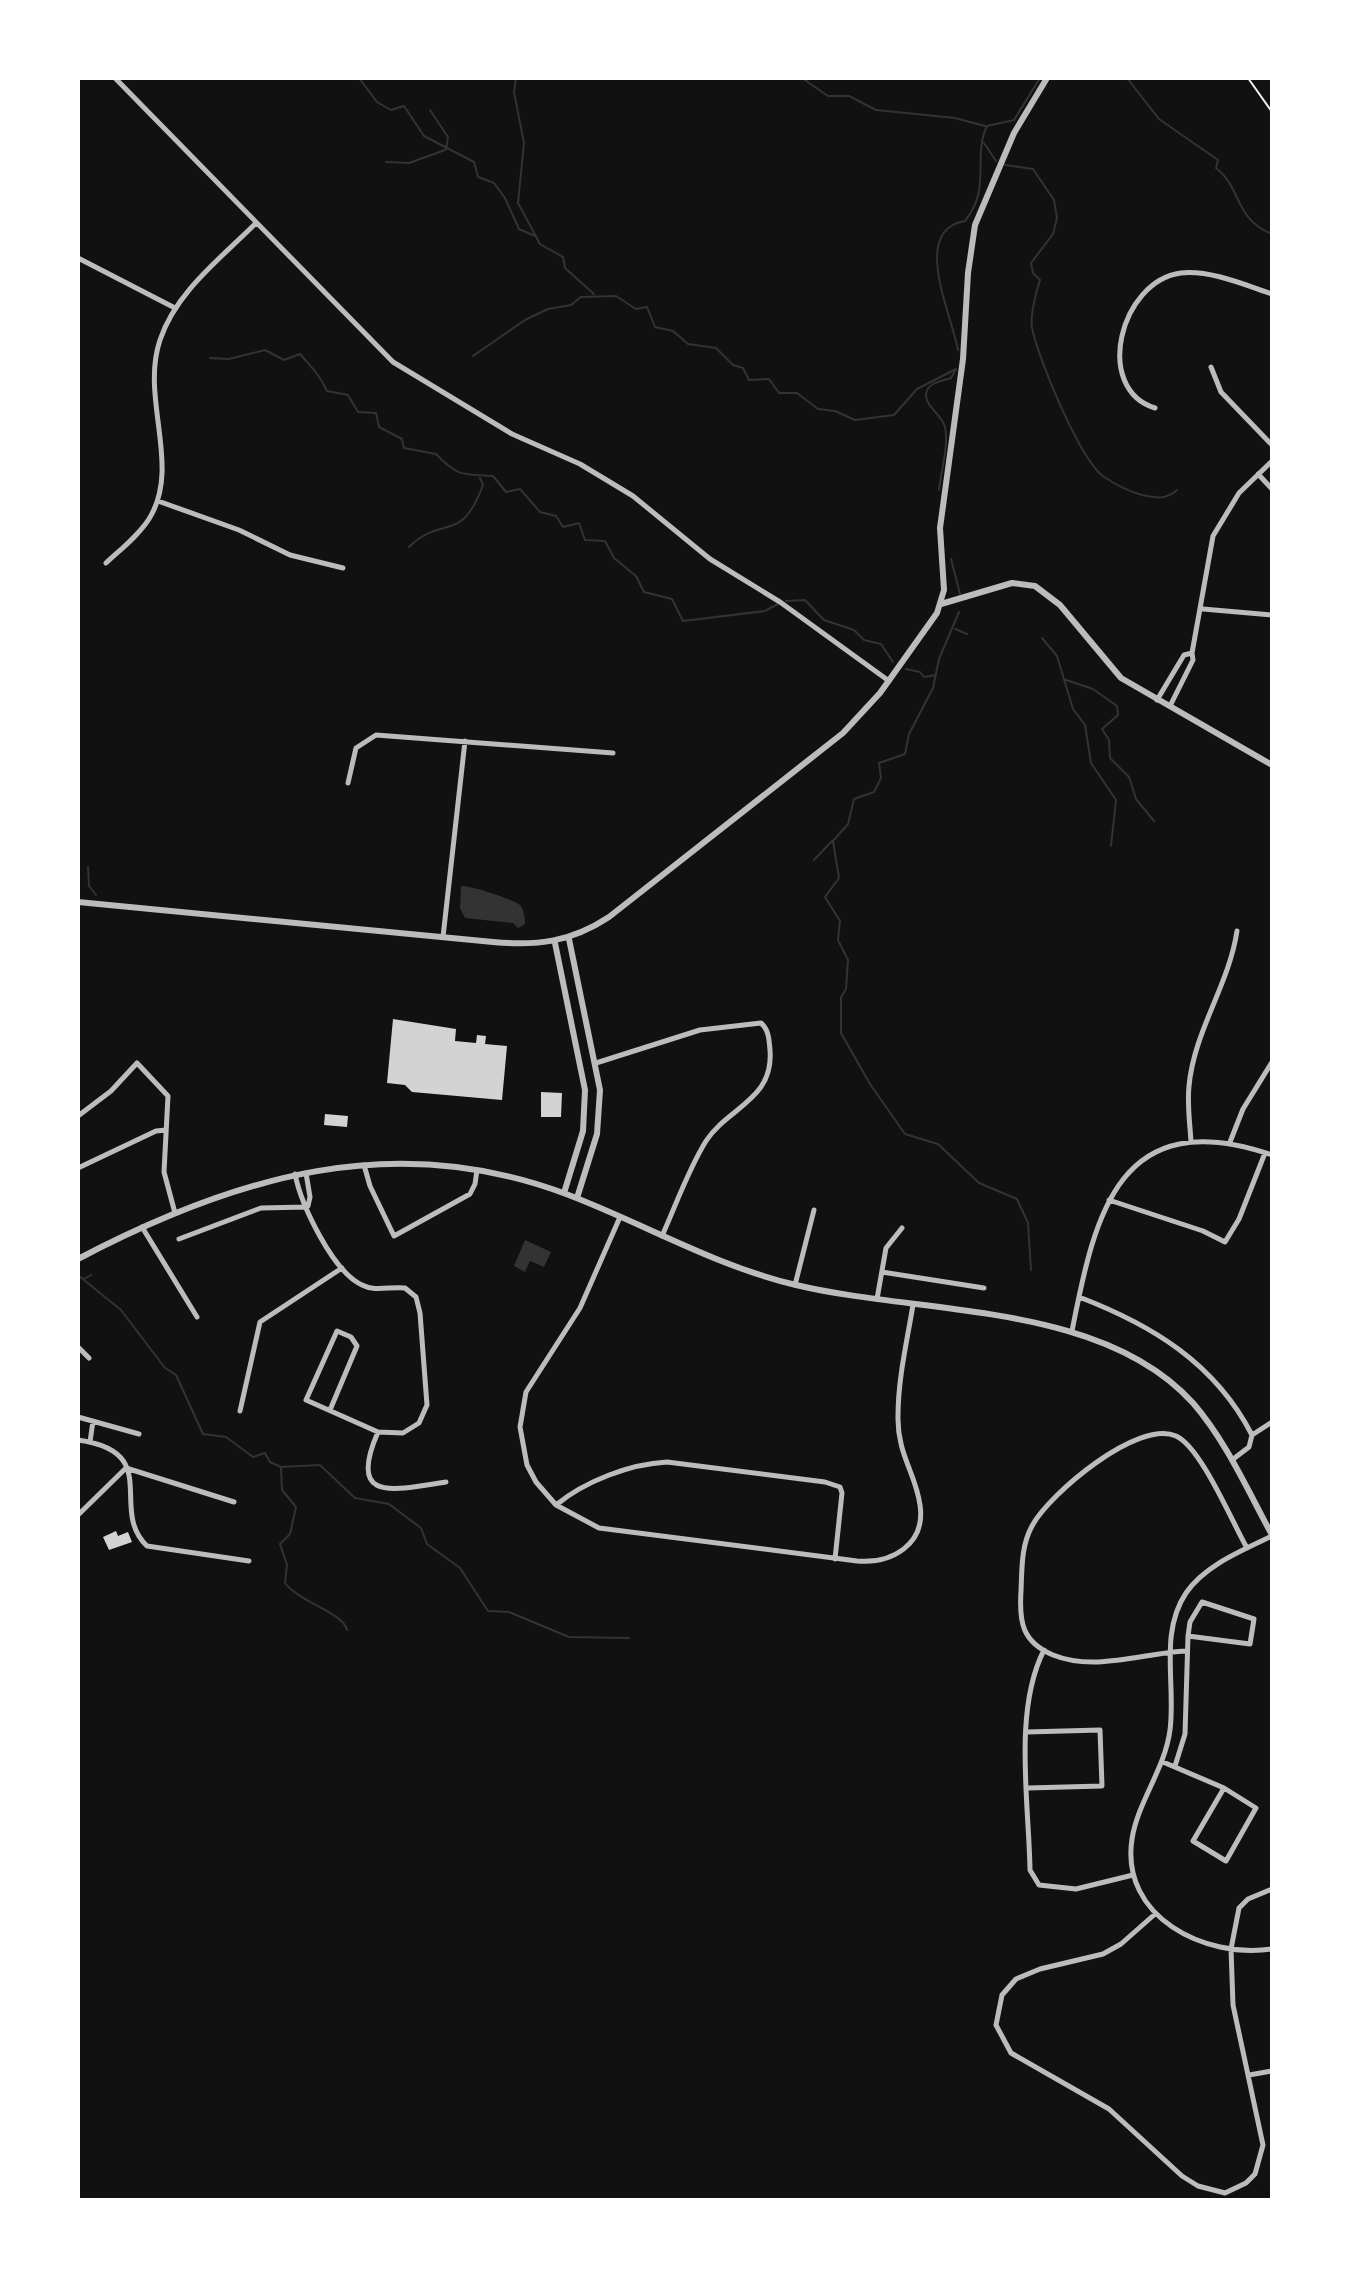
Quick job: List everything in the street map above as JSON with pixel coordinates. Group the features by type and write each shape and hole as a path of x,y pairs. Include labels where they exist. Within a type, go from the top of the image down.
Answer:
{"street":[{"path":"115,78 393,362 512,434 580,464 633,496 710,559 780,602 889,681"},
{"path":"78,902 517,944 555,943 569,939 609,917 815,757 854,723 889,681 941,604 940,528 963,359 971,246 1002,158 1047,78"},
{"path":"106,563 141,529 158,501 162,464 152,378 159,343 175,308 255,224"},
{"path":"78,258 175,308"},
{"path":"1155,408 1136,398 1122,374 1124,328 1139,295 1170,276 1198,273 1272,294"},
{"path":"1211,367 1221,392 1272,445"},
{"path":"1169,707 1193,660 1213,536 1239,493 1272,461"},
{"path":"1258,474 1272,489"},
{"path":"158,501 239,530 290,555 343,568"},
{"path":"941,604 1012,583 1035,586 1068,613 1112,670 1157,700 1272,765"},
{"path":"1203,609 1272,615"},
{"path":"1157,700 1184,655 1192,653"},
{"path":"348,783 356,748 370,737 389,734 613,753"},
{"path":"443,937 465,741"},
{"path":"1191,1142 1189,1086 1193,1064 1228,974 1237,931"},
{"path":"569,939 600,1090 597,1134 577,1198"},
{"path":"555,943 585,1090 583,1131 564,1193"},
{"path":"596,1063 700,1030 734,1024 764,1024 769,1038 769,1072 755,1097 713,1132 705,1143 662,1236"},
{"path":"1230,1142 1243,1109 1272,1062"},
{"path":"78,1116 111,1091 137,1063 168,1096 164,1172 175,1213"},
{"path":"78,1168 156,1131 166,1130"},
{"path":"1072,1331 1088,1250 1109,1200 1126,1176 1149,1158 1191,1142 1230,1142 1272,1155"},
{"path":"1109,1200 1203,1231 1225,1242 1239,1219 1265,1153"},
{"path":"78,1259 142,1227 234,1189 306,1171 364,1164 418,1163 477,1170 564,1193 738,1268 795,1285 1072,1331 1118,1347 1163,1376 1201,1413 1272,1535 1206,1572 1186,1592 1175,1618 1170,1652 1172,1706 1163,1762 1133,1836 1136,1887 1155,1914 1180,1933 1231,1949 1272,1949"},
{"path":"364,1164 370,1186 394,1236 470,1194 477,1170"},
{"path":"306,1171 310,1197 307,1207"},
{"path":"295,1173 300,1199 342,1268 354,1280 369,1288 405,1288 418,1305 427,1405 419,1423 403,1433 378,1432 306,1400 337,1331 354,1340 356,1354 330,1410"},
{"path":"179,1239 261,1208 307,1207"},
{"path":"795,1285 814,1210"},
{"path":"620,1217 580,1308 532,1379 522,1409 520,1427 527,1465 556,1505 599,1528 835,1559 883,1561 907,1547 918,1530 921,1507 901,1450 897,1414 913,1305"},
{"path":"142,1227 197,1317"},
{"path":"877,1299 886,1248 902,1228"},
{"path":"240,1411 260,1322 342,1268"},
{"path":"882,1272 984,1288"},
{"path":"1079,1297 1139,1323 1184,1352 1222,1388 1252,1435"},
{"path":"78,1347 89,1358"},
{"path":"78,1417 139,1434"},
{"path":"90,1442 93,1421"},
{"path":"1231,1461 1249,1447 1252,1435 1272,1422"},
{"path":"378,1432 366,1471 381,1490 446,1482"},
{"path":"1186,1651 1094,1662 1054,1656 1029,1640 1019,1618 1023,1550 1031,1527 1060,1491 1091,1467 1141,1439 1168,1434 1187,1444 1247,1548"},
{"path":"78,1440 115,1449 126,1468 133,1497 134,1531 147,1546 249,1561"},
{"path":"556,1505 581,1488 649,1463 667,1462 825,1482 840,1487 842,1493 835,1559"},
{"path":"126,1468 234,1502"},
{"path":"78,1515 126,1468"},
{"path":"1175,1766 1185,1734 1186,1651 1188,1636 1190,1622 1202,1602 1254,1619 1250,1644 1188,1636"},
{"path":"1044,1650 1030,1686 1027,1732 1030,1870 1039,1885 1062,1890 1133,1875"},
{"path":"1027,1732 1100,1730 1102,1786 1028,1788"},
{"path":"1163,1762 1224,1788 1256,1808 1226,1861 1193,1841 1224,1788"},
{"path":"1155,1914 1121,1944 1103,1954 1040,1969 1016,1979 1002,1995 996,2025 1011,2053 1109,2109 1182,2176 1225,2196 1246,2183 1261,2161 1261,2128 1233,2005 1231,1949 1239,1908 1248,1899 1272,1889"},
{"path":"1249,2075 1272,2071"}],"path":[{"path":"1248,78 1272,112"}],"shaded area":[{"path":"461,886 516,902 522,909 525,924 518,928 513,923 465,918 460,908"},
{"path":"525,1240 551,1252 544,1267 530,1261 525,1272 514,1266"}],"building":[{"path":"393,1019 456,1029 455,1041 476,1043 477,1035 486,1036 485,1044 507,1046 502,1100 412,1092 405,1085 387,1083"},
{"path":"541,1092 562,1093 561,1117 541,1117"},
{"path":"325,1114 348,1116 347,1127 324,1125"},
{"path":"116,1531 118,1536 128,1532 132,1542 109,1550 103,1537"}],"waterway":[{"path":"359,78 377,102 391,110 404,106 424,136 474,162 478,177 494,183 505,198 519,229 535,236"},
{"path":"516,78 514,92 524,143 518,203 540,244 563,257 565,268 594,294"},
{"path":"802,78 828,96 849,96 876,110 955,118 985,126"},
{"path":"958,350 939,276 937,257 940,240 949,228 965,221 978,197 981,149 987,126 1014,120 1040,78"},
{"path":"1127,78 1159,119 1218,160 1216,168 1230,185 1244,212 1260,228 1272,234"},
{"path":"430,110 448,137 446,149"},
{"path":"984,143 996,161"},
{"path":"386,162 409,163 445,150"},
{"path":"1005,165 1033,169 1054,200 1057,218 1053,234 1031,263 1033,273 1040,280 1032,328 1051,384 1083,451 1104,477 1132,492 1165,497 1177,490"},
{"path":"473,356 525,320 548,309 571,305 581,297 616,296 636,309 647,307 655,327 673,331 688,344 716,348 733,365 743,368 749,380 769,379 779,393 797,393 818,409 835,411 855,420 894,415 917,389 956,369"},
{"path":"210,358 229,359 265,350 284,360 300,354 327,391 348,395 358,412 376,413 379,427 402,439 404,448 436,454 461,473 493,476 506,492 520,489 540,512 556,516 563,527 579,523 585,540 605,541 614,558 636,576 644,592 672,599 683,621 765,611 778,604"},
{"path":"939,490 946,434 926,394 932,385 951,378 955,371"},
{"path":"409,547 421,537 459,522 467,515 483,485 480,478"},
{"path":"951,559 960,594"},
{"path":"786,601 805,600 824,620 854,630 864,640 881,644 893,662"},
{"path":"959,612 939,659 933,688 909,734 905,754 879,763 881,778 874,792 854,799 848,824 833,841 839,878 825,897 840,921 838,940 848,960 846,989 841,997 841,1033 870,1084 905,1134 938,1144 979,1183 1017,1199 1028,1223 1031,1270"},
{"path":"955,629 967,634"},
{"path":"1042,638 1057,656 1073,709 1085,725 1091,763 1116,800 1111,846"},
{"path":"906,669 920,672 924,677 936,675"},
{"path":"1066,680 1093,689 1117,706 1118,715 1102,729 1109,740 1110,758 1129,777 1136,799 1154,821"},
{"path":"814,860 832,841"},
{"path":"88,867 89,886 96,895"},
{"path":"84,1279 91,1275"},
{"path":"79,1276 121,1310 165,1368 176,1375 203,1434 226,1437 253,1457 265,1453 270,1462 281,1467 320,1465 355,1498 389,1504 421,1528 427,1544 460,1568 488,1611 509,1612 569,1637 629,1638"},
{"path":"281,1468 282,1490 296,1507 290,1534 280,1544 287,1565 285,1583 300,1596 338,1618 347,1630"}]}
